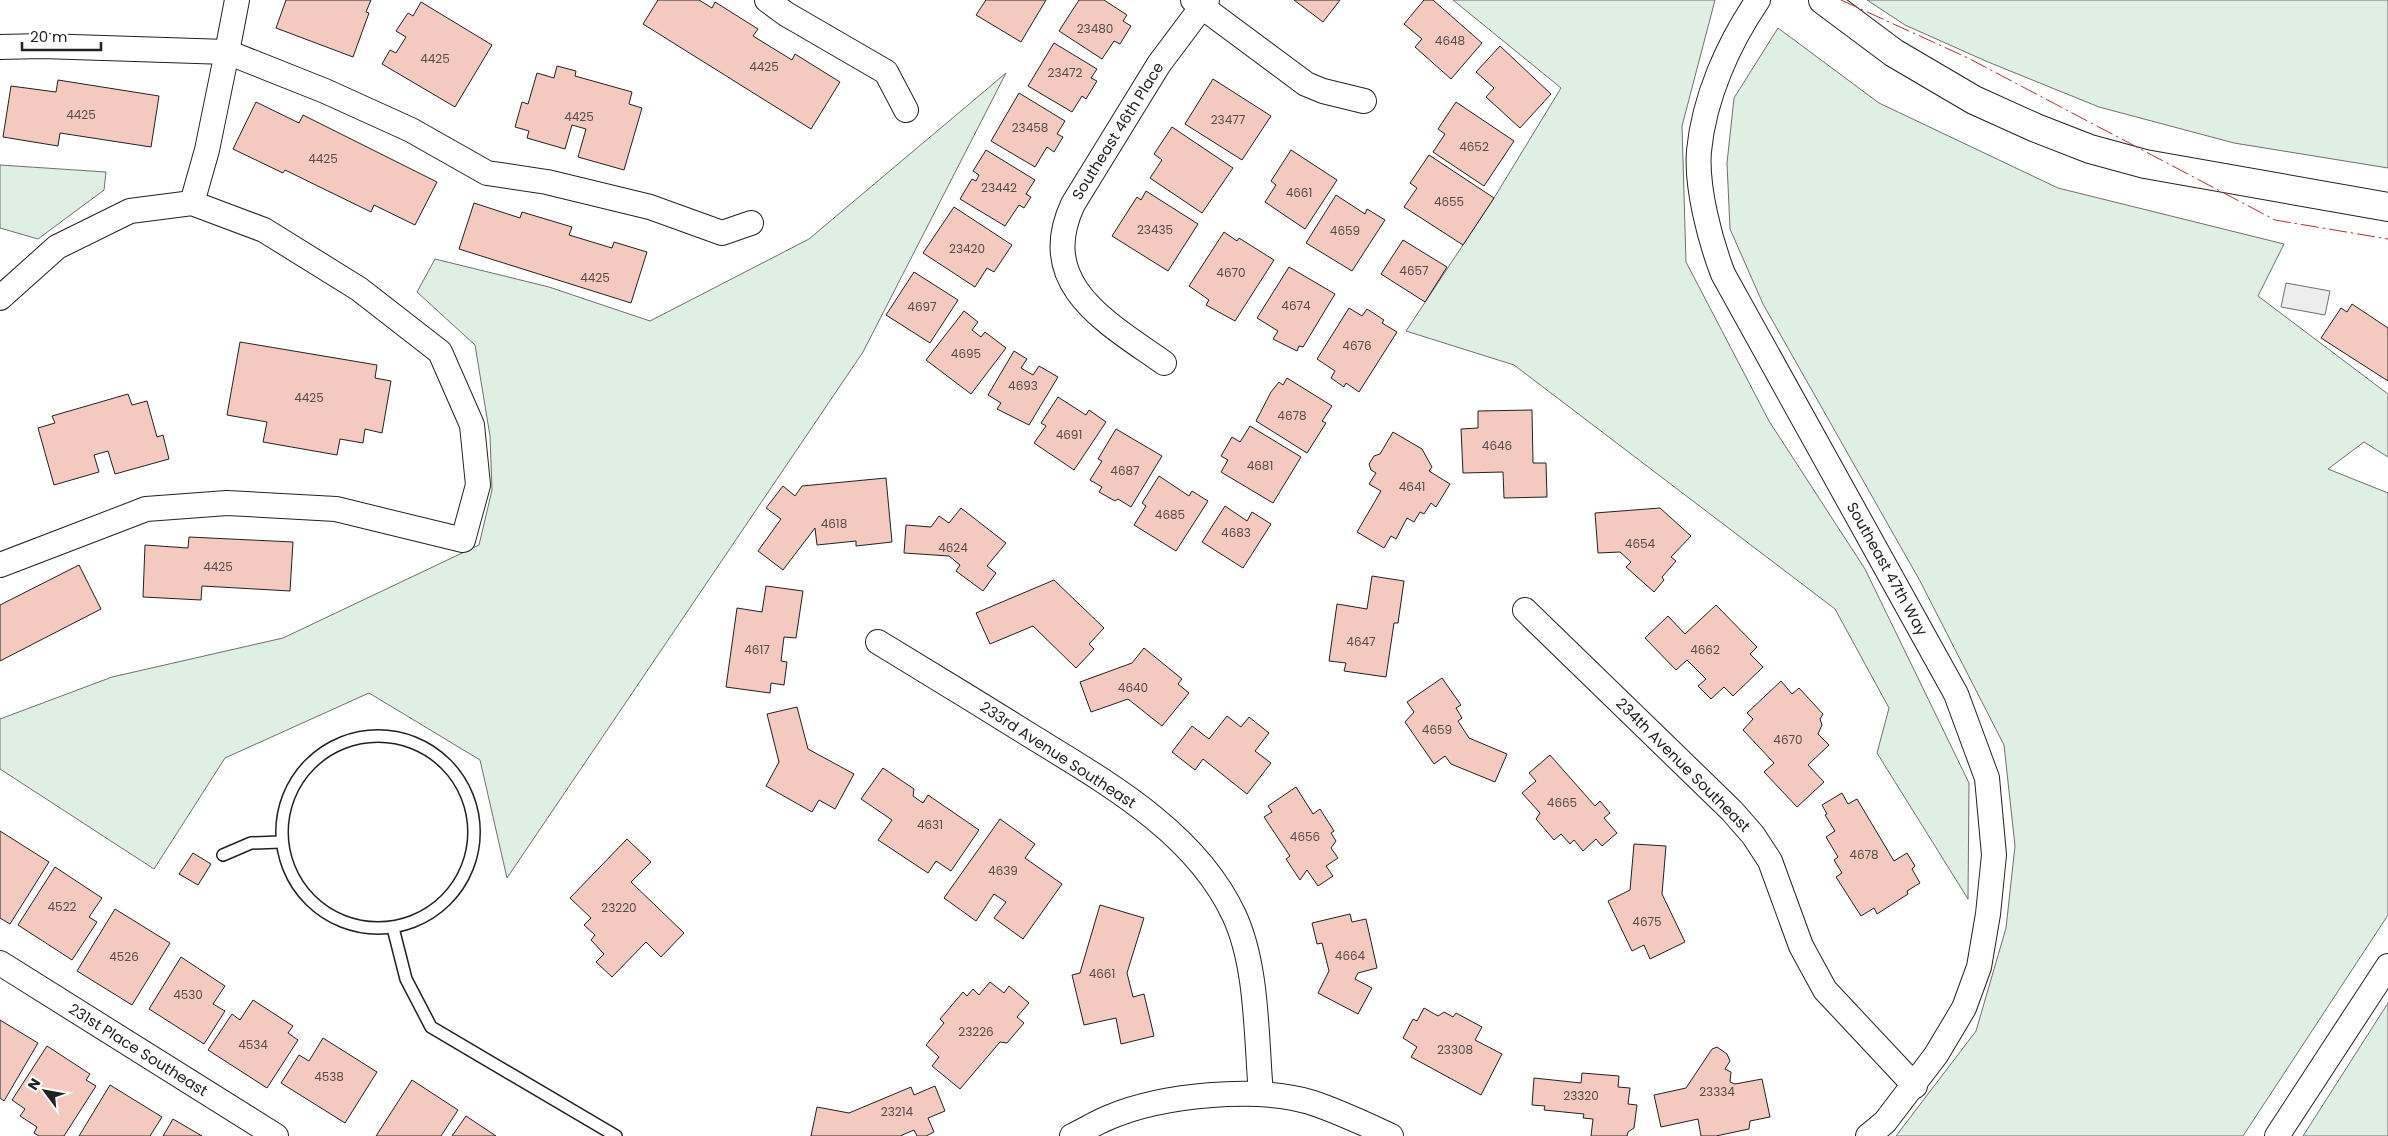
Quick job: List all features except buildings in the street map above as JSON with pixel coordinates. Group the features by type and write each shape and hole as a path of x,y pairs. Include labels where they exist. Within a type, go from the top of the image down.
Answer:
{"main road":[{"path":"1823,0 1894,53 1974,100 2036,128 2090,149 2145,164 2388,207"}],"street":[{"path":"192,203 207,150 237,0"},
{"path":"766,0 786,14 886,72 906,110"},
{"name":"Southeast 47th Way","path":"1758,0 1744,21 1728,53 1706,108 1699,153 1703,203 1712,243 1723,274 1956,694 1987,778 1994,855 1988,914 1979,967 1964,1008 1915,1086 1885,1122 1868,1136"},
{"path":"1201,2 1306,84 1323,91 1364,101"},
{"name":"Southeast 46th Place","path":"1164,362 1087,306 1067,274 1064,263 1065,221 1073,204 1159,64 1201,2"},
{"path":"0,47 42,46 227,52 325,91 411,130 487,173 547,182 650,207 722,233 750,223"},
{"path":"0,298 57,247 130,211 192,203 264,230 359,289 440,352 472,425 478,485 463,540 336,509 227,503 146,509 0,565"},
{"name":"234th Avenue Southeast","path":"1526,610 1732,811 1753,835 1770,861 1802,946 1825,990 1915,1086"},
{"name":"233rd Avenue Southeast","path":"878,642 1099,778 1175,838 1205,870 1233,914 1244,942 1250,979 1261,1094"},
{"name":"231st Place Southeast","path":"0,964 276,1136"},
{"path":"2277,1136 2388,966"},
{"path":"1072,1136 1110,1116 1151,1105 1202,1096 1261,1094 1308,1102 1351,1117 1391,1136"}],"lane":[{"path":"374,735 406,739 436,754 458,777 472,806 475,839 467,871 450,898 424,918 393,928 361,928 332,918 307,899 290,873 281,842 283,811 295,782 315,758 342,742 374,735"},
{"path":"223,855 251,843 281,842"},
{"path":"393,928 406,979 431,1027 616,1136"}],"green space":[{"path":"1453,0 1715,0 1682,126 1686,262 1769,421 1865,569 1969,783 1968,899 1877,753 1889,708 1835,609 1514,365 1406,331 1494,198 1561,88"},
{"path":"1867,0 2388,0 2388,168 2234,143 2099,107 1988,62 1905,25"},
{"path":"1778,28 1879,103 2058,188 2284,244 2258,296 2388,394 2388,457 2364,442 2328,469 2388,493 2388,915 2243,1136 1896,1136 1976,1031 2006,928 2015,846 2004,745 1920,581 1763,304 1730,229 1727,163 1734,98"},
{"path":"1006,73 863,352 507,878 480,760 369,693 225,758 154,869 0,769 0,719 112,677 283,638 479,545 492,490 490,436 475,345 417,292 435,259 549,287 650,321 809,239"},
{"path":"0,165 106,172 104,190 38,239 0,228"},
{"path":"2388,1003 2388,1136 2303,1136"}],"shaded area":[{"path":"2286,283 2330,291 2325,315 2281,307"}],"power":[{"path":"1841,0 1968,58 2275,220 2388,239"}]}
